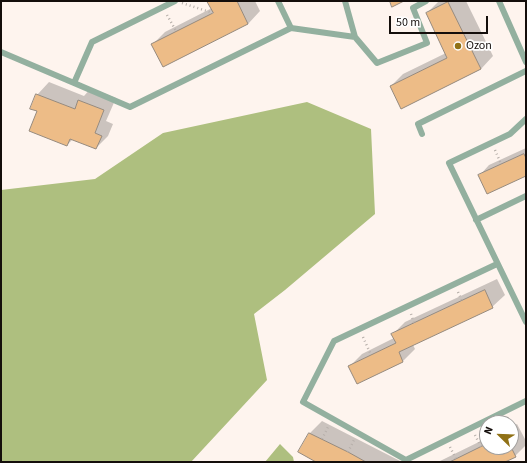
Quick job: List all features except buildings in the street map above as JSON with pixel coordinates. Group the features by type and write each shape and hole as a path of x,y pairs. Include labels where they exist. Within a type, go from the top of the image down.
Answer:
{"lane":[{"path":"74,84 92,42 176,1"},
{"path":"278,1 291,28"},
{"path":"346,1 355,37 377,63 427,43 413,8 426,1"},
{"path":"499,1 526,62"},
{"path":"1,52 130,107 291,28 355,37"},
{"path":"422,134 418,124 526,71"},
{"path":"526,119 510,134 449,163 526,322"},
{"path":"476,220 526,196"},
{"path":"497,264 334,340 303,402 406,460 526,401"}],"path":[{"path":"176,1 213,13"},
{"path":"163,7 176,32"},
{"path":"491,143 501,164"},
{"path":"359,329 372,355"},
{"path":"322,439 332,418"}],"green space":[{"path":"307,102 371,129 375,214 285,290 254,314 267,380 191,462 1,462 1,190 95,179 163,133"},
{"path":"280,444 293,457 294,462 265,462"}],"place":[{"name":"Ozon","path":"458,46"}]}
